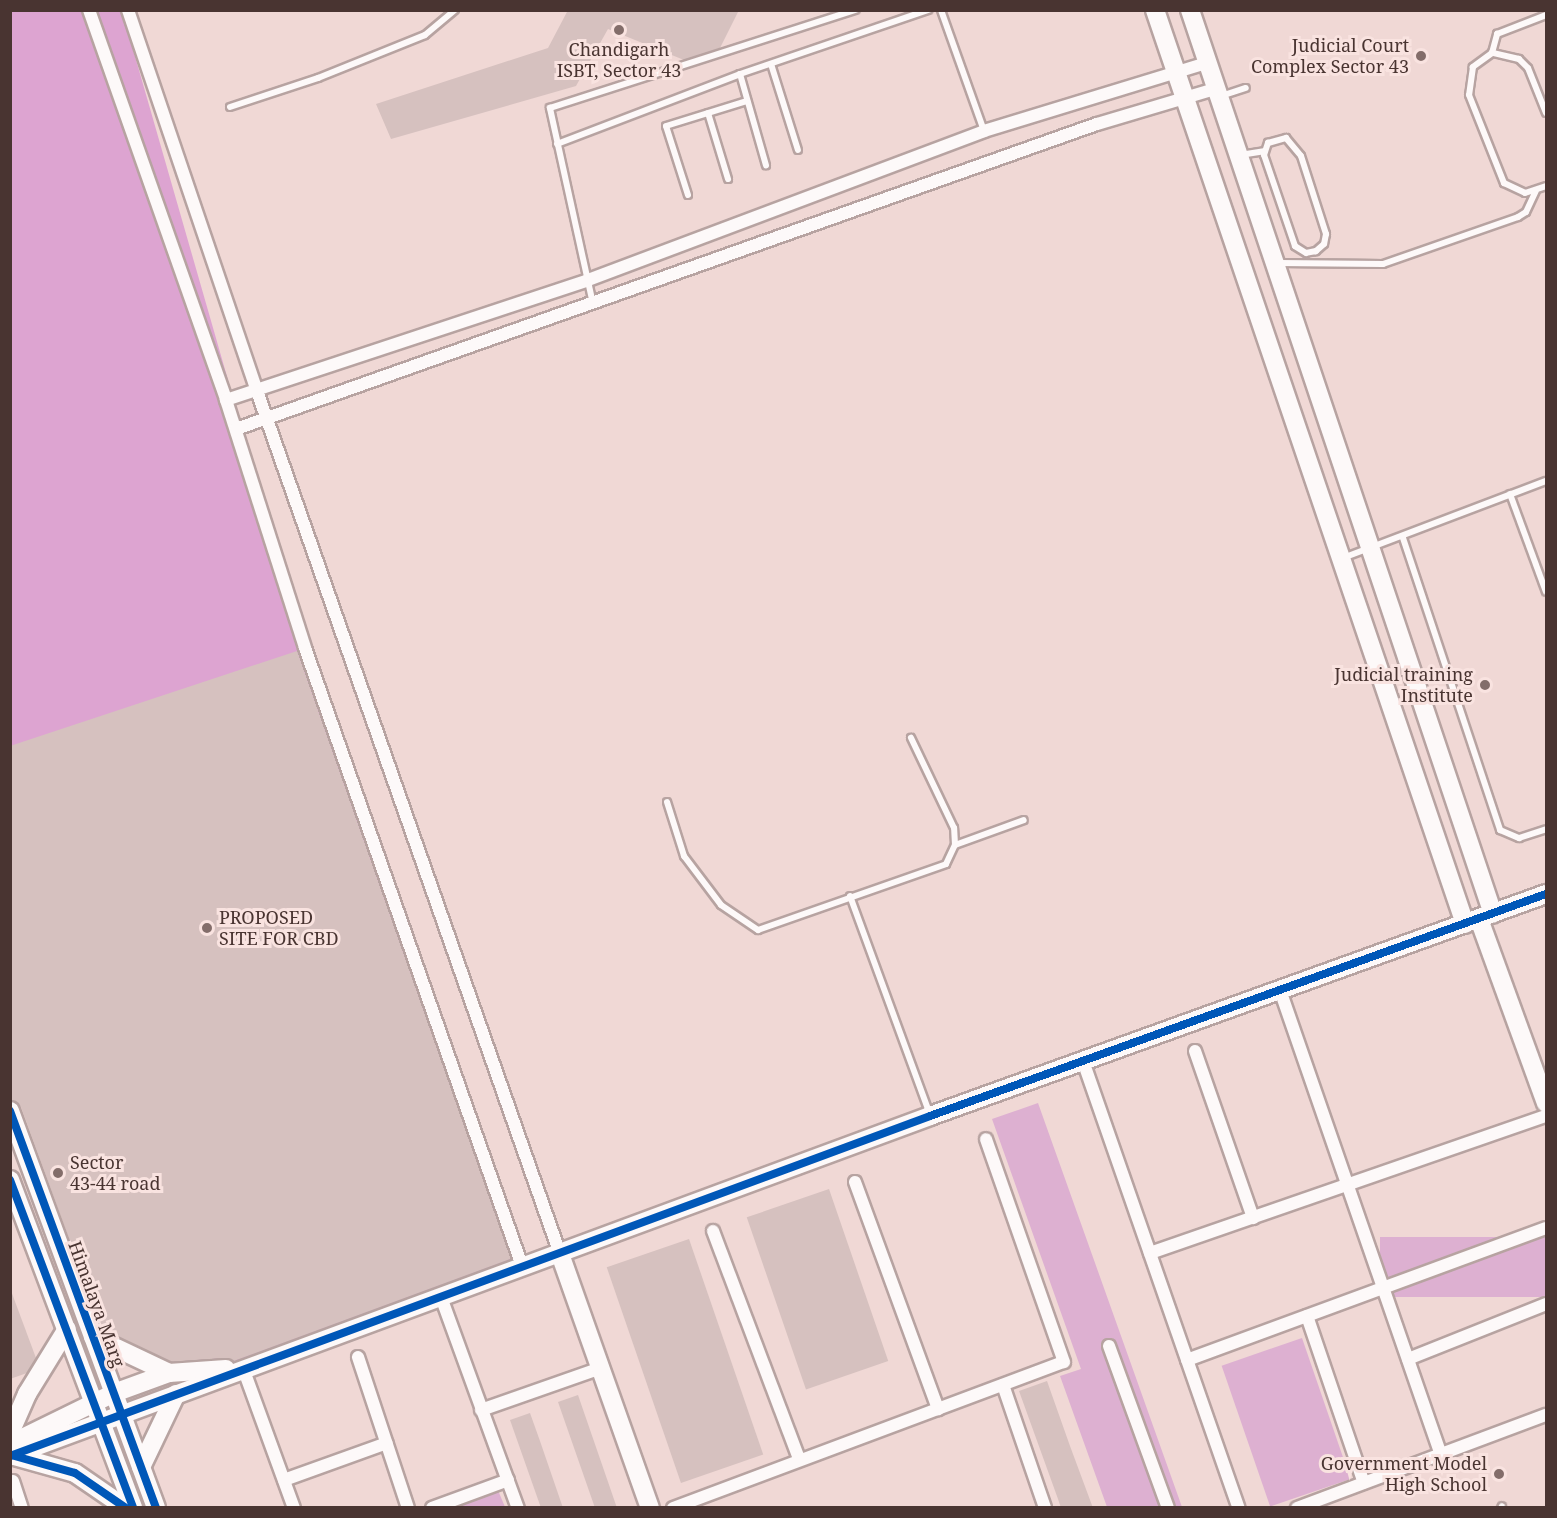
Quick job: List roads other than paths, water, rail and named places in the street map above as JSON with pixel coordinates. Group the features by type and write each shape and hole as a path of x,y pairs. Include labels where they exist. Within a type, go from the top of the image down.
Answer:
{"street":[{"path":"89,10 236,429 305,648 522,1266"},
{"path":"128,10 257,391 560,1254 598,1369 650,1508"},
{"path":"1155,10 1340,559 1479,919 1546,1103"},
{"path":"1190,10 1236,156 1369,548 1479,919"},
{"path":"226,400 588,280 984,131 1207,63"},
{"path":"236,429 1097,124 1184,98 1216,93"},
{"path":"11,1455 930,1116 1546,894"},
{"path":"1280,990 1441,1454"},
{"path":"1195,1051 1253,1218"},
{"path":"1083,1061 1239,1508"},
{"name":"Himalaya Marg","path":"10,1111 156,1508"},
{"path":"1150,1253 1546,1116"},
{"path":"673,1508 799,1459 1064,1362 986,1139"},
{"name":"Himalaya Marg","path":"10,1180 133,1508"},
{"path":"855,1182 938,1409"},
{"path":"1187,1360 1546,1228"},
{"path":"713,1231 799,1459"},
{"path":"441,1297 518,1508"},
{"path":"1408,1359 1546,1304"},
{"path":"1307,1316 1364,1483"},
{"path":"10,1433 27,1394 67,1329"},
{"path":"93,1337 169,1373"},
{"path":"1109,1346 1168,1508"},
{"path":"358,1357 408,1508"},
{"path":"10,1444 114,1393 169,1373 243,1368"},
{"path":"243,1368 294,1508"},
{"path":"481,1410 598,1369"},
{"path":"1003,1385 1045,1508"},
{"path":"141,1467 176,1394"},
{"path":"1297,1508 1546,1415"},
{"path":"284,1480 387,1443"},
{"path":"11,1455 75,1473 126,1508"},
{"path":"432,1508 508,1480"},
{"path":"13,1481 22,1508"}],"lane":[{"path":"230,107 318,78 425,35 455,10"},
{"path":"593,304 550,108 856,10"},
{"path":"557,144 740,74 928,10"},
{"path":"940,10 984,131"},
{"path":"1546,15 1497,34 1492,53 1473,67 1469,95 1504,183 1512,190 1536,191 1546,186"},
{"path":"1492,53 1519,59 1528,68 1546,113"},
{"path":"771,64 798,150"},
{"path":"740,74 766,165"},
{"path":"1216,93 1246,88"},
{"path":"688,195 666,126 747,101"},
{"path":"708,113 728,179"},
{"path":"1279,138 1295,145 1326,234 1321,248 1306,253 1295,246 1264,151 1268,143 1279,138"},
{"path":"1236,156 1264,151"},
{"path":"1272,264 1383,264 1518,217 1526,212 1536,191"},
{"path":"1340,559 1403,538 1546,481"},
{"path":"1510,494 1546,592"},
{"path":"1403,538 1500,830 1519,838 1546,829"},
{"path":"667,802 684,856 721,905 745,924 758,930 946,864 955,845 954,828 911,738"},
{"path":"955,845 1023,820"},
{"path":"850,896 930,1116"}],"place":[{"name":"Chandigarh ISBT, Sector 43","path":"619,30"},
{"name":"Judicial Court Complex Sector 43","path":"1421,56"},
{"name":"Judicial training Institute","path":"1485,685"},
{"name":"PROPOSED SITE FOR CBD","path":"207,928"},
{"name":"Sector 43-44 road","path":"58,1173"},
{"name":"Government Model High School","path":"1499,1474"}]}
